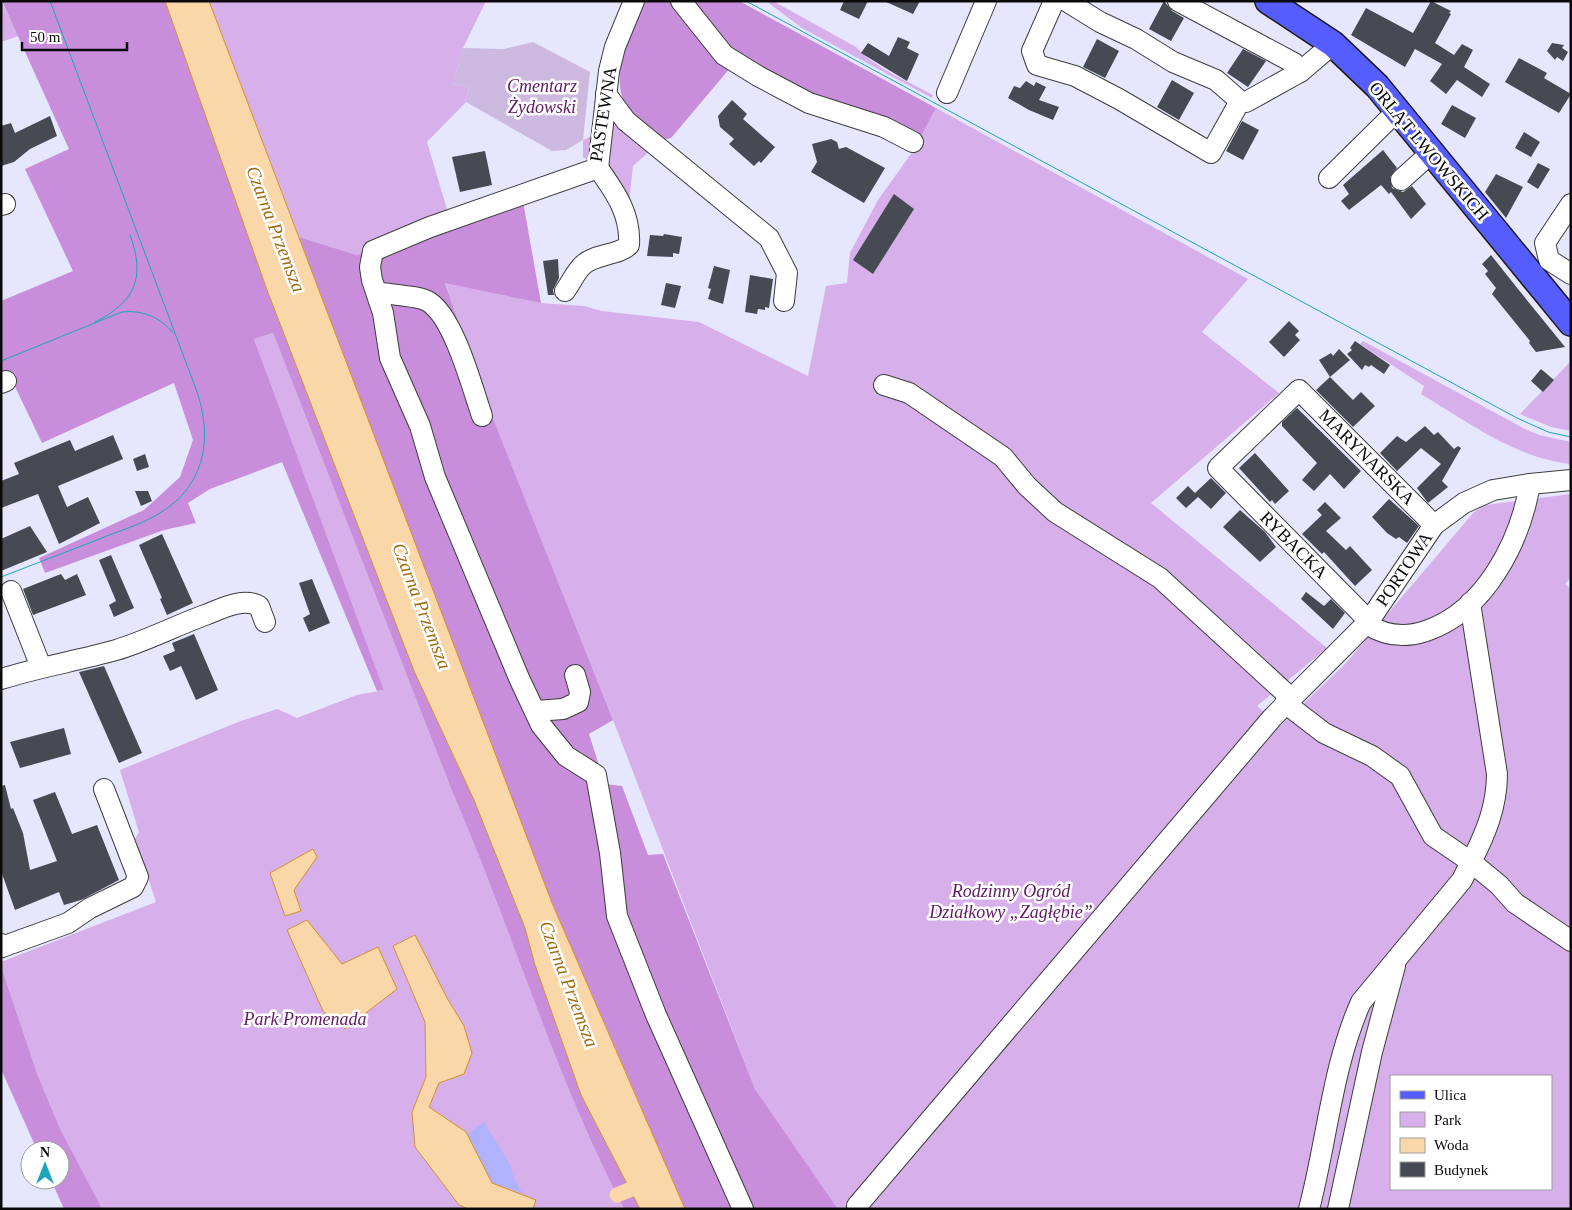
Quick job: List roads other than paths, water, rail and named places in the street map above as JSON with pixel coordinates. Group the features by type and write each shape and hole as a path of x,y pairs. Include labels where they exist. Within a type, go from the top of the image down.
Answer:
{"main road":[{"name":"ORLĄT LWOWSKICH","path":"1268,1 1333,44 1365,74 1571,323"}],"street":[{"name":"PASTEWNA","path":"378,295 372,280 370,267 373,251 430,227 598,168 606,94 615,47 634,1"},
{"path":"680,1 724,55 758,76 809,103 884,127 912,142"},
{"path":"947,93 986,1"},
{"path":"1054,1 1032,51 1037,65 1075,76 1119,99 1210,153 1240,101"},
{"path":"1066,1 1100,22 1136,39 1173,62 1216,80 1240,101 1246,102 1300,72 1333,44"},
{"path":"1178,1 1294,63 1300,72"},
{"path":"606,94 626,121 769,238 787,273 784,301"},
{"path":"1329,178 1397,111"},
{"path":"1401,180 1432,153"},
{"path":"565,291 583,265 602,254 624,250 629,245 630,228 620,199 598,168"},
{"path":"1571,204 1545,244 1549,260 1571,274"},
{"path":"482,416 457,343 446,323 428,302 383,293 378,295 390,358 420,426 435,477 519,678 541,725 566,756 596,775 610,853 617,916 656,1016 742,1209"},
{"path":"884,385 909,393 1004,457 1027,486 1055,512 1160,578 1324,733 1372,756 1400,776 1433,836 1500,885 1515,903 1571,941"},
{"name":"RYBACKA","path":"1300,390 1218,468 1368,623 1390,635 1416,635 1438,627 1458,615 1484,590 1499,566 1526,506 1530,484"},
{"name":"MARYNARSKA","path":"1300,390 1434,525"},
{"name":"PORTOWA","path":"857,1209 863,1199 1272,718 1288,700 1368,623 1434,525 1464,503 1493,490 1571,480"},
{"path":"11,591 41,667"},
{"path":"1,679 41,667 59,666 118,649 229,606 252,602 259,606 265,622"},
{"path":"1309,1209 1335,1087 1352,1022 1370,988 1398,959 1462,880 1482,841 1497,794 1497,774 1470,603"},
{"path":"535,711 563,709 578,702 580,692 575,675"},
{"path":"2,946 68,922 90,908 133,887 138,878 104,788"},
{"path":"1338,1209 1372,1052 1391,975 1398,959"}],"water":[{"name":"Czarna Przemsza","path":"165,1 209,1 552,903 685,1209 640,1209 581,1095 535,965 525,928 474,800 414,671 267,290"},
{"path":"313,849 317,857 294,890 301,911 285,916 270,873"},
{"path":"307,920 342,964 378,947 397,989 345,1029 323,1011 287,930"},
{"path":"415,935 447,998 464,1026 472,1053 464,1074 439,1083 429,1107 466,1132 492,1183 536,1200 533,1209 468,1209 459,1205 415,1147 412,1112 426,1077 425,1022 393,946"}],"waterway":[{"path":"617,1195 646,1183"}],"tram line":[{"path":"1,577 137,524 160,513 175,502 187,489 196,474 202,458 204,442 204,425 196,389 50,1"},
{"path":"746,1 1517,418 1548,432 1571,437"},
{"path":"95,322 120,306 134,287 137,276 137,264 130,235"},
{"path":"1,361 122,312 137,312 150,316 168,327 173,333"}],"park label":[{"name":"Cmentarz Żydowski","path":"542,96"},
{"name":"Rodzinny Ogród Działkowy „Zagłębie”","path":"1011,901"},
{"name":"Park Promenada","path":"305,1019"}]}
